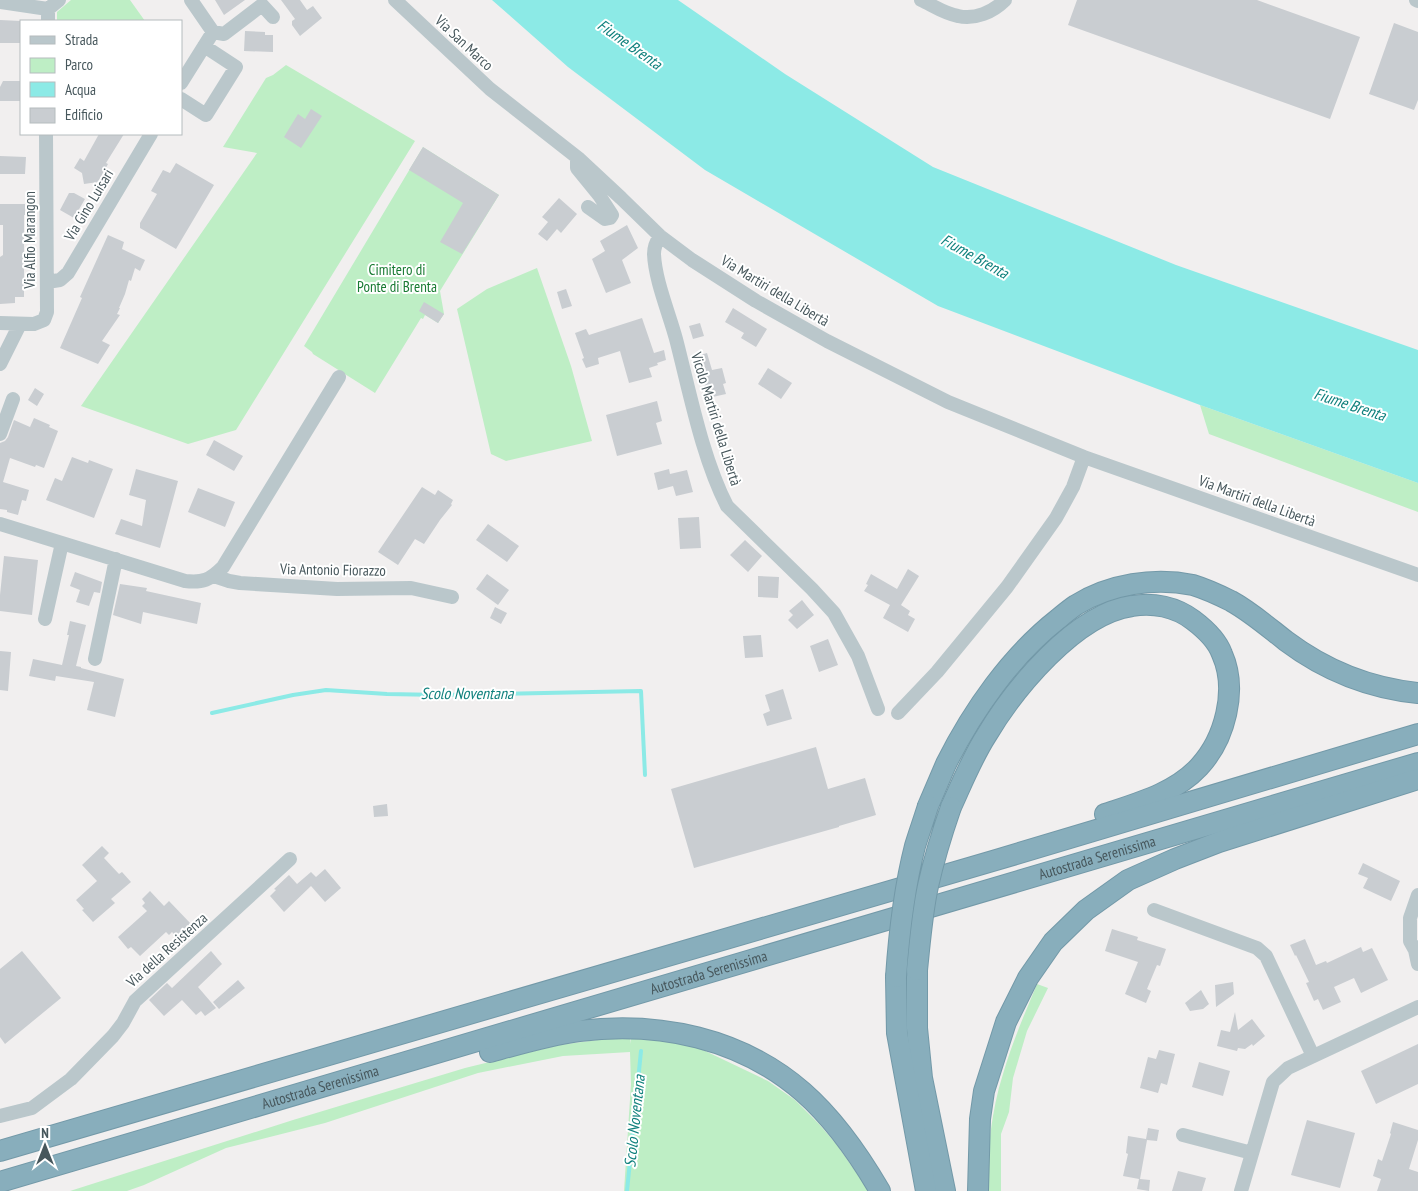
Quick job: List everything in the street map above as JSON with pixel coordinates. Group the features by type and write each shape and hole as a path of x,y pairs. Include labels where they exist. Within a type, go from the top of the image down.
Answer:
{"highway":[{"path":"926,1191 897,1033 896,977 899,932 906,890 915,846 928,806 946,764 982,703 1023,650 1076,605 1104,591 1134,584 1161,582 1193,586 1233,602 1316,661 1351,678 1418,693"},
{"path":"945,1191 922,1078 917,1028 916,970 928,887 938,846 951,807 963,780 984,738 1008,703 1036,670 1061,646 1099,617 1121,608 1146,605 1161,606 1186,615 1210,634 1218,645 1226,663 1228,704 1216,744 1198,768 1173,788 1158,795 1057,828 996,860"},
{"name":"Autostrada Serenissima","path":"0,1151 996,860 1418,734"},
{"name":"Autostrada Serenissima","path":"0,1182 1418,763"},
{"path":"978,1191 980,1119 984,1091 1006,1022 1028,978 1053,942 1086,910 1128,880 1175,859 1219,842 1418,779"},
{"path":"380,1071 473,1057 578,1031 632,1028 672,1032 705,1039 767,1065 804,1093 838,1128 880,1191"}],"street":[{"path":"191,0 213,32 224,34 261,3 273,17"},
{"name":"Via San Marco","path":"395,0 490,89"},
{"path":"921,0 947,13 966,17 988,13 1005,0"},
{"path":"0,2 51,10"},
{"path":"182,81 213,32"},
{"path":"182,100 206,115 236,68 204,46"},
{"name":"Via Martiri della Libertà","path":"490,89 578,158 660,236 692,260 756,301 826,342 948,402 1084,457 1418,575"},
{"name":"Via Alfio Marangon","path":"0,324 34,324 44,320 47,312 46,135"},
{"name":"Via Gino Luisari","path":"47,282 60,280 68,273 150,135"},
{"path":"578,158 577,168 612,214 610,218 605,218 588,207"},
{"name":"Vicolo Martiri della Libertà","path":"660,236 654,252 660,285 705,449 719,490 727,506 834,613 858,656 878,709"},
{"path":"0,364 20,324"},
{"path":"214,576 223,567 339,377"},
{"path":"0,434 13,399"},
{"path":"898,713 937,672 1007,588 1056,518 1073,487 1084,457"},
{"name":"Via Antonio Fiorazzo","path":"0,524 196,582 214,576 240,584 338,589 411,588 452,597"},
{"path":"45,618 62,543"},
{"path":"95,659 116,559"},
{"name":"Via della Resistenza","path":"0,1116 32,1108 71,1079 113,1036 123,1023 135,1001 290,859"},
{"path":"1418,895 1410,918 1410,941 1415,950 1418,964"},
{"path":"1154,910 1257,948 1266,956 1313,1056"},
{"path":"1242,1191 1273,1082 1288,1068 1418,1007"},
{"path":"1183,1135 1252,1153"}],"green space":[{"path":"71,0 130,0 144,20 57,20 57,12"},
{"path":"286,65 415,141 236,430 188,444 81,406 257,153 223,147 266,78"},
{"name":"Cimitero di Ponte di Brenta","path":"423,147 499,195 440,291 444,314 438,323 425,315 423,319 421,318 375,393 313,354 304,346"},
{"path":"537,268 571,366 592,441 506,461 491,454 457,309 487,289"},
{"path":"1200,405 1418,483 1418,512 1209,434"},
{"path":"1037,984 1048,988 1027,1031 1013,1078 1009,1112 1001,1134 1001,1191 985,1191 987,1161 999,1088"},
{"path":"630,1037 630,1044 631,1037 682,1043 699,1048 768,1081 795,1100 819,1124 837,1145 869,1191 624,1191 631,1084 630,1052 563,1056 478,1073 325,1123 226,1148 127,1191 70,1191 465,1068 559,1045"}],"water":[{"name":"Fiume Brenta","path":"492,0 678,0 785,74 933,167 1176,265 1418,350 1418,483 1200,405 938,306 705,170 568,67"}],"building":[{"path":"215,0 245,0 224,15"},
{"path":"281,0 300,0 307,10 313,6 322,18 300,36 292,25 292,21 295,19"},
{"path":"1077,0 1257,0 1360,37 1330,119 1068,25"},
{"path":"0,20 20,21 20,43 0,43"},
{"path":"1394,23 1418,32 1418,100 1414,110 1369,94"},
{"path":"245,31 265,32 265,35 273,35 273,52 244,51"},
{"path":"3,81 20,81 20,101 0,101 0,87"},
{"path":"311,109 322,116 301,148 284,137 298,114 305,119"},
{"path":"98,135 123,135 106,163 108,164 98,182 84,184 82,173 74,168 80,158 84,161"},
{"path":"423,147 499,195 462,254 440,242 463,203 409,170"},
{"path":"0,156 26,157 25,174 0,174"},
{"path":"176,163 214,185 176,249 140,228 140,223 157,194 151,191 163,170 170,173"},
{"path":"69,193 74,193 85,199 74,218 60,210"},
{"path":"559,198 577,214 561,233 557,229 547,241 538,234 548,222 542,217"},
{"path":"0,204 25,204 24,297 15,297 15,303 0,304 0,257 3,255 3,225 0,225"},
{"path":"627,225 638,248 622,260 631,283 606,293 592,259 605,251 600,241"},
{"path":"108,235 124,242 122,249 145,260 140,271 135,268 131,281 129,280 117,314 120,315 102,341 110,345 98,364 60,348 82,298 80,297"},
{"path":"566,289 572,306 562,309 557,292"},
{"path":"424,302 444,314 438,323 419,311"},
{"path":"733,308 767,329 756,347 741,338 744,333 725,322"},
{"path":"642,318 654,353 664,350 666,360 649,368 652,377 629,383 620,351 598,358 599,364 586,368 575,333 586,329 589,335"},
{"path":"700,323 704,336 693,339 689,326"},
{"path":"707,353 712,370 722,368 726,383 723,384 726,394 708,398 697,356"},
{"path":"768,368 792,383 781,399 758,384"},
{"path":"35,388 44,394 37,406 28,400"},
{"path":"657,401 662,421 656,423 662,444 617,456 606,415"},
{"path":"34,418 58,431 44,468 36,465 35,467 10,458 3,482 29,490 26,501 22,500 18,515 0,509 0,443 8,437 14,420 30,427"},
{"path":"214,440 243,456 234,471 206,455"},
{"path":"72,457 88,463 89,460 113,469 94,518 46,500 55,478 62,481"},
{"path":"136,469 178,481 160,548 115,534 121,519 142,526 146,500 129,495"},
{"path":"669,469 670,474 687,470 693,492 676,496 673,486 658,490 654,473"},
{"path":"422,487 435,495 438,490 453,500 452,505 424,544 415,539 398,565 378,552"},
{"path":"198,488 235,502 225,527 188,512"},
{"path":"699,517 701,548 680,549 678,518"},
{"path":"488,524 519,546 507,562 476,540"},
{"path":"745,540 762,556 748,572 730,555"},
{"path":"4,556 38,560 32,615 0,611"},
{"path":"908,569 919,576 901,605 910,611 908,615 915,619 908,632 883,618 890,605 864,591 871,574 897,589"},
{"path":"75,572 102,582 100,593 94,592 89,606 76,602 80,590 70,586"},
{"path":"487,574 509,590 498,605 476,589"},
{"path":"758,576 779,577 778,598 758,597"},
{"path":"120,584 147,588 146,591 201,603 197,624 143,612 141,624 113,615"},
{"path":"802,600 814,615 797,629 788,620 793,615 789,611"},
{"path":"495,607 507,613 501,624 490,618"},
{"path":"70,621 86,625 76,666 124,679 115,717 87,710 94,682 56,676 55,681 29,676 33,659 62,665 69,635 67,635"},
{"path":"761,635 763,657 745,658 743,636"},
{"path":"828,639 838,665 819,672 810,646"},
{"path":"0,651 11,652 8,691 0,690"},
{"path":"783,689 792,719 767,726 763,714 770,711 765,695"},
{"path":"816,747 828,789 865,778 876,815 694,868 671,789"},
{"path":"387,804 388,816 374,817 373,806"},
{"path":"102,846 109,853 104,858 119,874 122,872 131,882 111,899 115,903 93,922 76,900 97,881 82,865"},
{"path":"1363,863 1400,881 1391,901 1363,888 1368,878 1358,874"},
{"path":"325,869 341,888 325,902 311,886 284,912 270,896 276,890 274,889 289,875 297,884 311,872 316,877"},
{"path":"150,891 164,906 169,901 192,925 187,930 191,935 182,943 172,932 169,935 166,932 140,956 131,947 128,949 118,937 147,911 142,906 145,903 142,899"},
{"path":"1112,929 1138,937 1137,940 1166,949 1160,966 1157,965 1147,989 1151,991 1146,1003 1125,994 1138,962 1105,951"},
{"path":"1305,939 1316,965 1326,961 1327,963 1361,947 1363,952 1372,948 1388,980 1361,993 1354,978 1334,987 1341,1002 1323,1010 1318,999 1314,1001 1306,983 1309,982 1290,945"},
{"path":"22,951 61,998 5,1044 0,1037 0,969"},
{"path":"211,951 222,964 198,987 216,1008 205,1016 201,1011 196,1015 182,1000 164,1016 149,1000 167,983 172,988"},
{"path":"238,980 245,988 219,1009 213,1002"},
{"path":"1233,982 1234,994 1216,1007 1215,985"},
{"path":"1201,990 1209,1004 1203,1009 1190,1011 1185,1003"},
{"path":"1235,1012 1238,1030 1252,1019 1265,1036 1253,1046 1252,1044 1245,1049 1238,1048 1237,1051 1217,1046 1221,1030 1230,1032"},
{"path":"1418,1044 1418,1084 1376,1104 1361,1071"},
{"path":"1159,1050 1175,1054 1167,1085 1161,1083 1158,1093 1140,1088 1148,1057 1156,1059"},
{"path":"1199,1062 1230,1071 1223,1096 1192,1087"},
{"path":"1307,1120 1355,1133 1340,1188 1291,1175"},
{"path":"1393,1122 1418,1130 1418,1140 1409,1169 1418,1172 1418,1191 1377,1191 1381,1179 1373,1176 1378,1159 1382,1161"},
{"path":"1148,1128 1159,1130 1157,1141 1147,1140 1140,1179 1150,1180 1149,1191 1137,1189 1139,1179 1123,1176 1128,1154 1126,1153 1128,1136 1146,1139"},
{"path":"1178,1171 1206,1178 1202,1191 1172,1191"}],"waterway":[{"name":"Scolo Noventana","path":"212,713 293,695 326,690 442,695 641,691 645,775"},
{"name":"Scolo Noventana","path":"627,1191 641,1051"}]}
